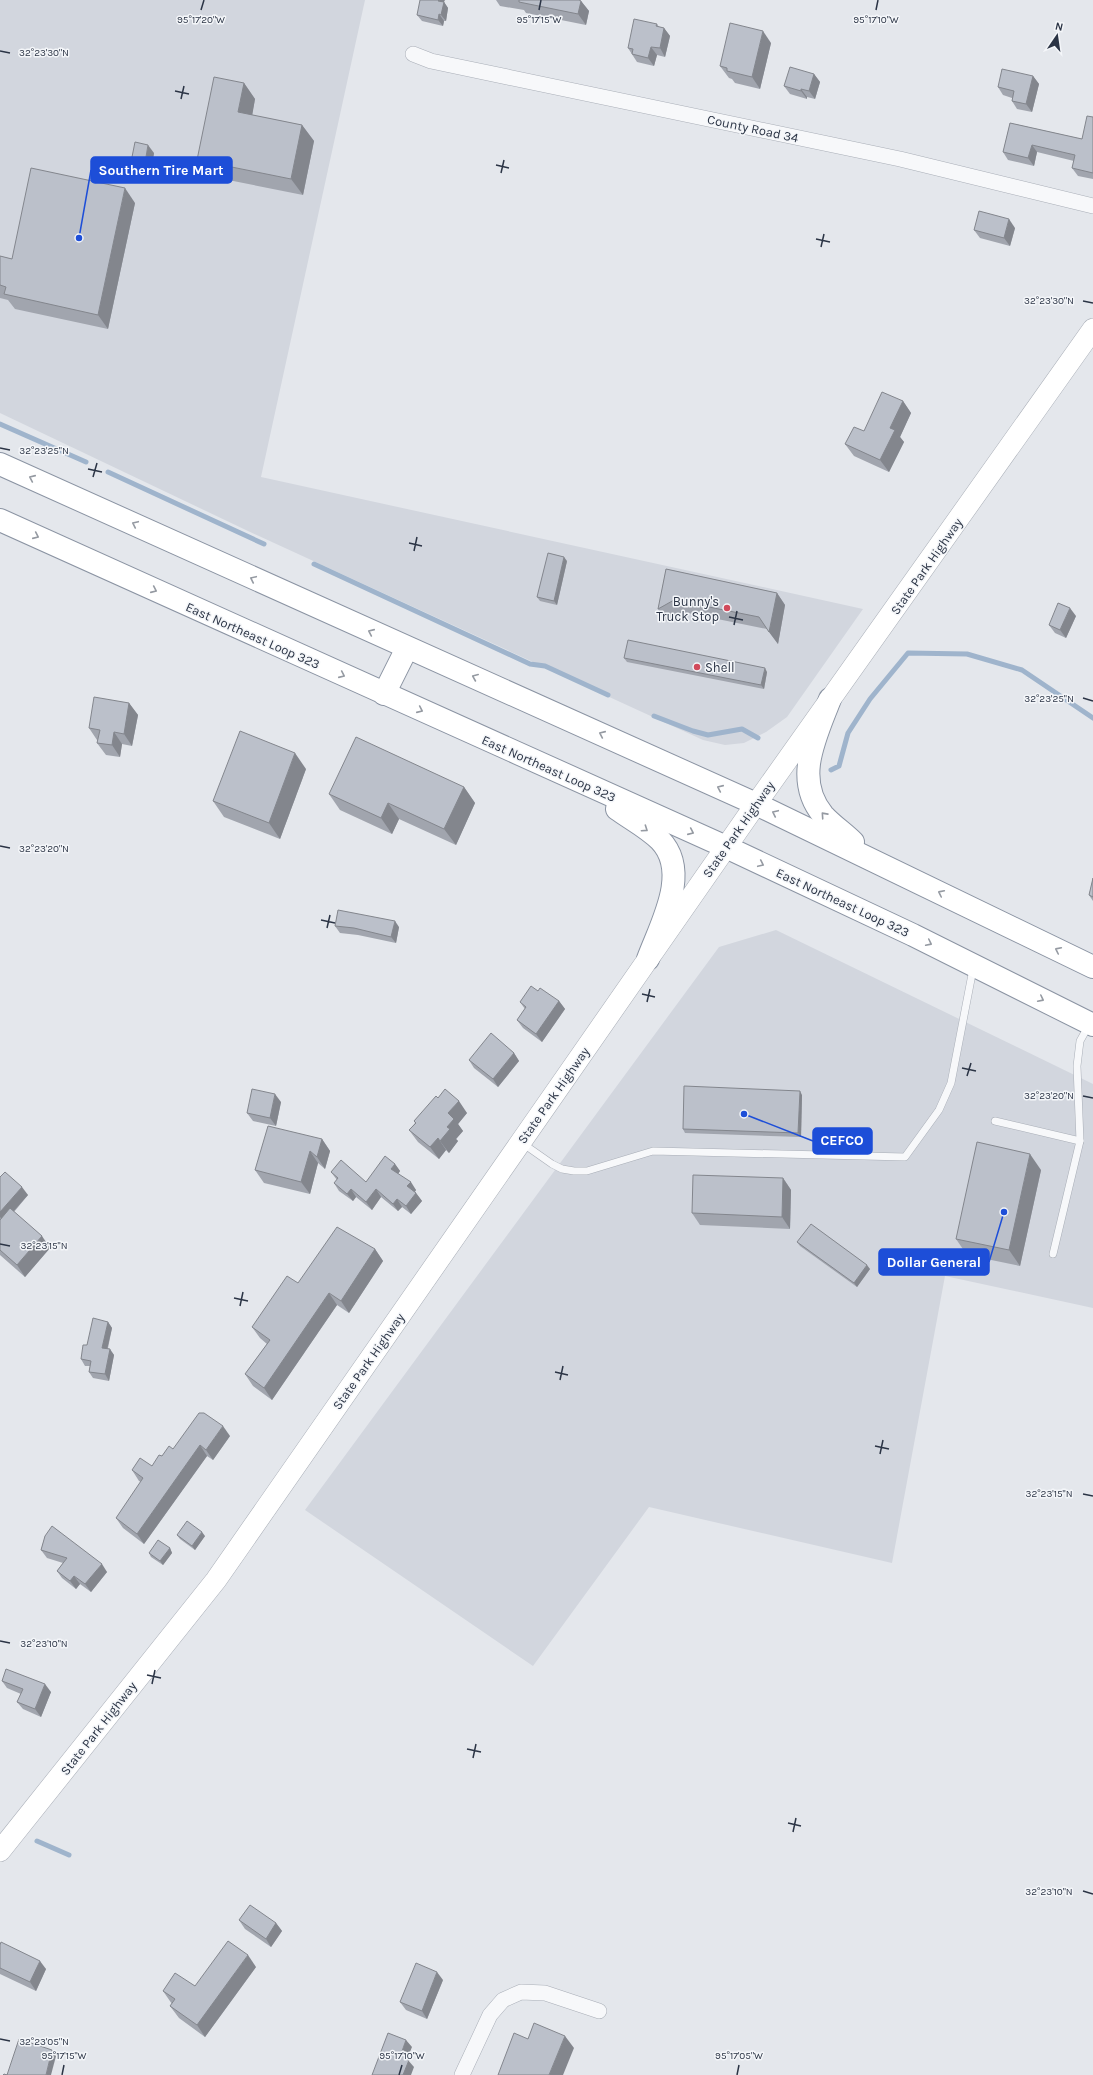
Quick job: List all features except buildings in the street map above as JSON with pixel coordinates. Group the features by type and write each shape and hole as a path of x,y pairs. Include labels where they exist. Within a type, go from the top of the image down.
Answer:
{"highway":[{"path":"0,464 756,804 1093,967"},
{"name":"East Northeast Loop 323","path":"0,520 726,847 1092,1022"},
{"path":"384,694 407,648"},
{"path":"830,699 810,754 808,768 809,787 817,807 824,817 874,860"},
{"path":"579,782 661,841 671,860 674,879 672,892 648,958"}],"main road":[{"name":"State Park Highway","path":"0,1852 216,1580 648,958 1093,329"}],"street":[{"name":"County Road 34","path":"413,54 431,60 900,159 1093,206"},
{"path":"462,2075 490,2015 503,2000 521,1992 545,1993 599,2011"}],"lane":[{"path":"520,1142 552,1164 562,1169 574,1171 588,1171 653,1151 905,1157 939,1110 951,1083 974,965"},
{"path":"1053,1254 1080,1141 1077,1066 1080,1042 1092,1022"},
{"path":"995,1121 1080,1141"}],"shaded area":[{"path":"0,0 365,0 261,477 863,609 787,717 766,732 744,743 725,745 703,740 248,531 0,413"},
{"path":"776,930 1093,1084 1093,1308 945,1276 892,1563 649,1507 533,1666 305,1510 719,947"}],"waterway":[{"path":"0,424 86,462"},
{"path":"108,472 264,544"},
{"path":"314,564 530,664 545,666 608,695"},
{"path":"831,770 839,766 848,733 870,699 908,653 967,654 1022,670 1093,718"},
{"path":"654,716 693,731 708,735 742,729 758,738"},
{"path":"37,1841 69,1855"}],"place":[{"name":"Southern Tire Mart","path":"79,238"},
{"name":"Bunny's Truck Stop","path":"727,608"},
{"name":"Shell","path":"697,667"},
{"name":"CEFCO","path":"744,1114"},
{"name":"Dollar General","path":"1004,1212"}]}
